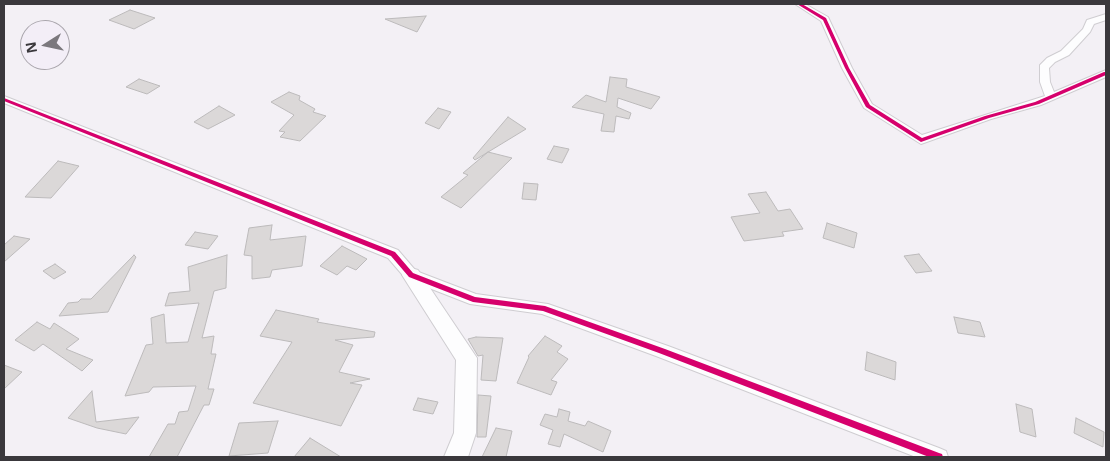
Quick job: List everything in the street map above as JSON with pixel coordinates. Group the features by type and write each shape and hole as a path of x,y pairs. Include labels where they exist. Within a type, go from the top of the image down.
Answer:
{"street":[{"path":"798,4 825,18 847,68 868,106 921,140 987,116 1024,107 1106,73"},
{"path":"1051,97 1045,82 1044,67 1051,60 1065,53 1087,30 1090,22 1106,17"},
{"path":"4,99 393,254 411,275 467,358 465,433 456,457"},
{"path":"411,275 475,300 542,308 662,351 939,457"}],"building":[{"path":"130,10 155,18 134,29 109,20"},
{"path":"426,16 417,32 385,19"},
{"path":"610,77 627,79 626,87 660,97 651,109 618,98 617,107 631,113 629,119 616,116 614,132 601,131 604,114 572,107 586,95 606,102"},
{"path":"139,79 160,86 147,94 126,87"},
{"path":"289,92 300,96 299,100 315,109 313,112 326,116 300,141 280,137 285,132 279,131 294,115 271,102"},
{"path":"219,106 235,115 208,129 194,122"},
{"path":"438,108 451,112 439,129 425,123"},
{"path":"508,117 526,129 475,160 473,158"},
{"path":"554,146 569,149 562,163 547,159"},
{"path":"488,152 512,158 461,208 441,197 468,175 463,173"},
{"path":"58,161 79,166 51,198 25,197"},
{"path":"524,183 538,184 536,200 522,199"},
{"path":"766,192 778,211 790,209 803,229 782,232 784,236 744,241 731,217 760,213 748,194"},
{"path":"827,223 857,233 854,248 823,238"},
{"path":"272,225 270,240 306,236 302,266 272,270 270,277 252,279 252,256 244,255 249,228"},
{"path":"195,232 218,236 208,249 185,245"},
{"path":"14,236 30,239 4,262 4,245"},
{"path":"342,246 367,259 356,270 347,266 337,275 320,266"},
{"path":"919,254 932,271 916,273 904,256"},
{"path":"134,255 136,257 108,312 59,316 68,303 78,302 81,299 91,299"},
{"path":"227,255 226,288 214,291 202,338 214,336 211,354 216,354 208,389 214,389 209,405 204,405 177,457 149,457 168,424 175,424 179,412 188,411 196,386 153,387 149,392 125,396 146,345 153,344 151,318 164,314 166,343 188,342 199,303 165,306 169,293 190,291 188,267"},
{"path":"55,264 66,272 54,279 43,271"},
{"path":"276,310 319,319 317,322 375,332 374,337 335,340 353,345 339,372 370,379 350,383 362,385 341,426 253,403 292,342 260,336"},
{"path":"954,317 980,322 985,337 958,333"},
{"path":"37,322 50,329 54,323 79,339 66,349 93,360 82,371 43,344 34,351 15,340"},
{"path":"545,336 562,346 557,352 568,359 551,380 557,382 551,395 517,383 528,356"},
{"path":"476,337 503,338 496,381 481,380 483,355 478,356 468,339"},
{"path":"867,352 896,362 895,380 865,370"},
{"path":"4,365 22,372 4,389"},
{"path":"92,391 96,422 139,417 126,434 97,428 68,418"},
{"path":"478,395 491,396 486,437 477,437"},
{"path":"418,398 438,402 433,414 413,410"},
{"path":"1016,404 1032,409 1036,437 1020,432"},
{"path":"559,409 570,412 568,421 585,426 588,421 611,431 603,452 564,434 560,447 548,444 553,430 540,425 545,414 557,417"},
{"path":"1076,418 1104,432 1103,447 1074,433"},
{"path":"278,421 268,453 229,456 239,423"},
{"path":"496,428 512,431 506,457 482,457"},
{"path":"310,438 341,457 294,457"}],"cycle path":[{"path":"799,4 825,19 847,68 868,106 921,140 987,117 1037,103 1106,73"},
{"path":"4,99 393,254 411,275 475,300 543,308 662,351 939,457"}]}
